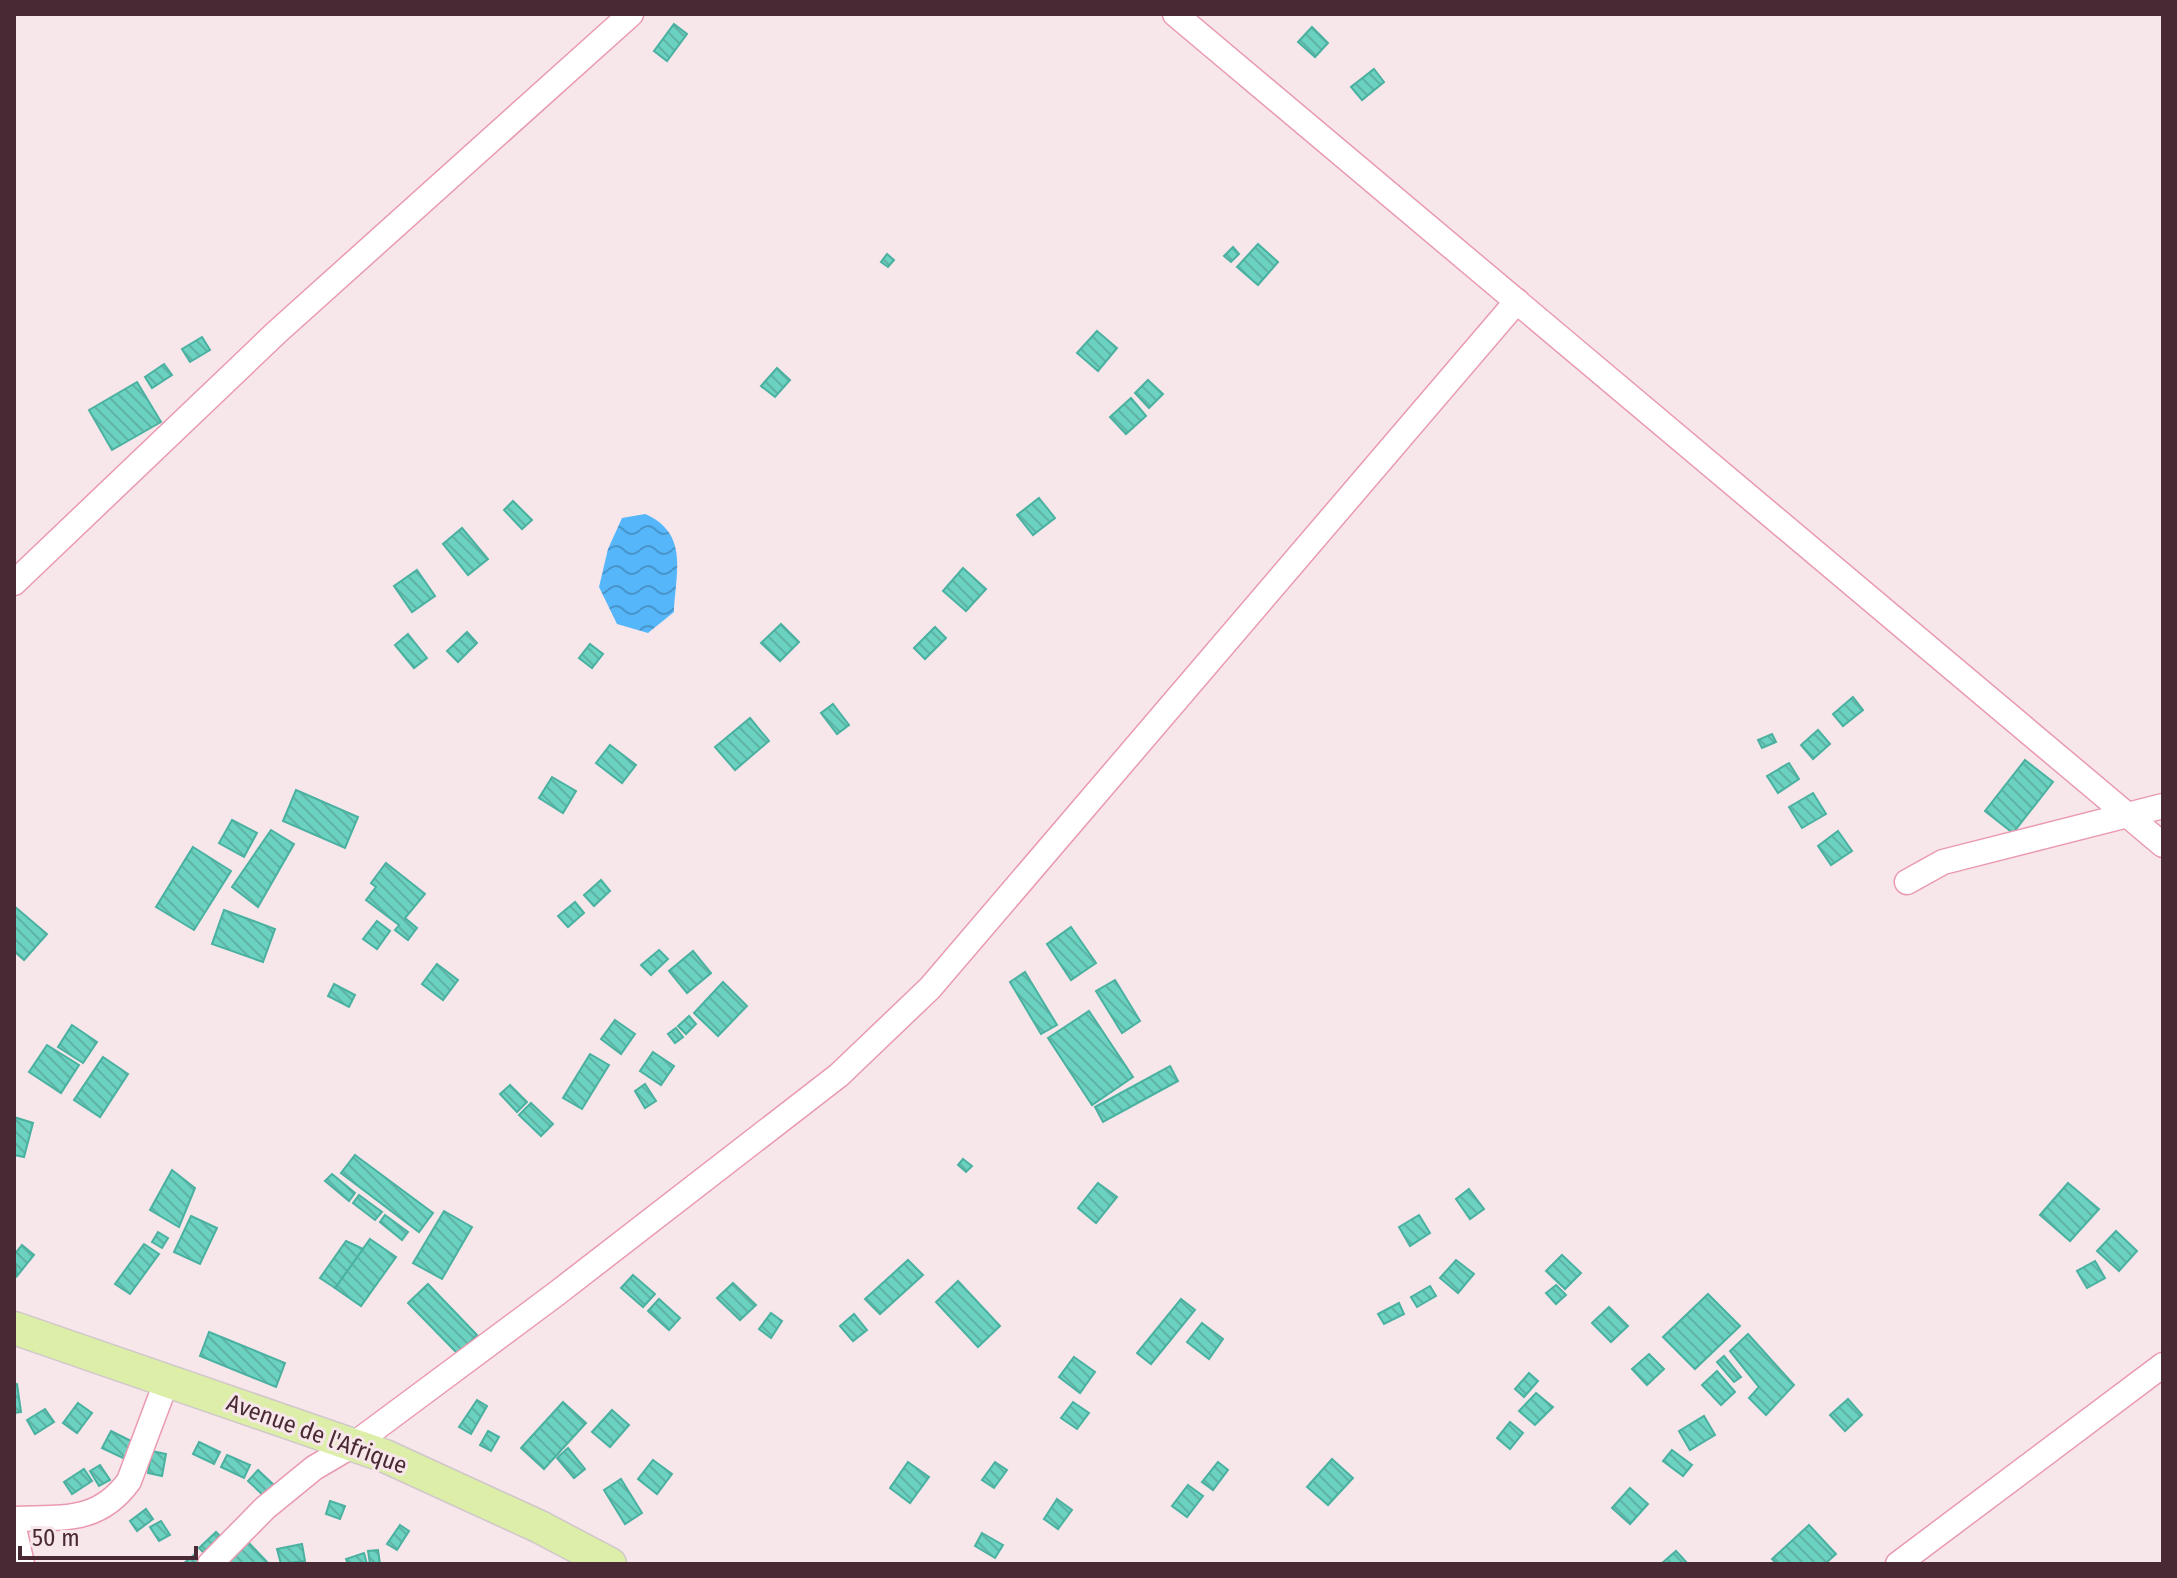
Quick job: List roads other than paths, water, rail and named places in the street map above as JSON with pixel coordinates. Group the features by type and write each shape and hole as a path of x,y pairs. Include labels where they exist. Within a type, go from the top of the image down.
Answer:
{"main road":[{"name":"Avenue de l'Afrique","path":"14,1328 353,1445 540,1527 610,1564"}],"street":[{"path":"14,583 277,332 631,14"},
{"path":"1175,14 2163,845"},
{"path":"210,1564 265,1508 314,1468 353,1445 556,1294 839,1075 930,988 1517,301"},
{"path":"1907,882 1943,862 2163,806"},
{"path":"1898,1564 2163,1365"},
{"path":"14,1519 88,1515 102,1510 120,1494 129,1481 167,1380"},
{"path":"14,1528 22,1564"}],"water":[{"path":"645,514 668,532 677,555 674,612 648,633 617,624 599,587 608,549 622,518"}]}
